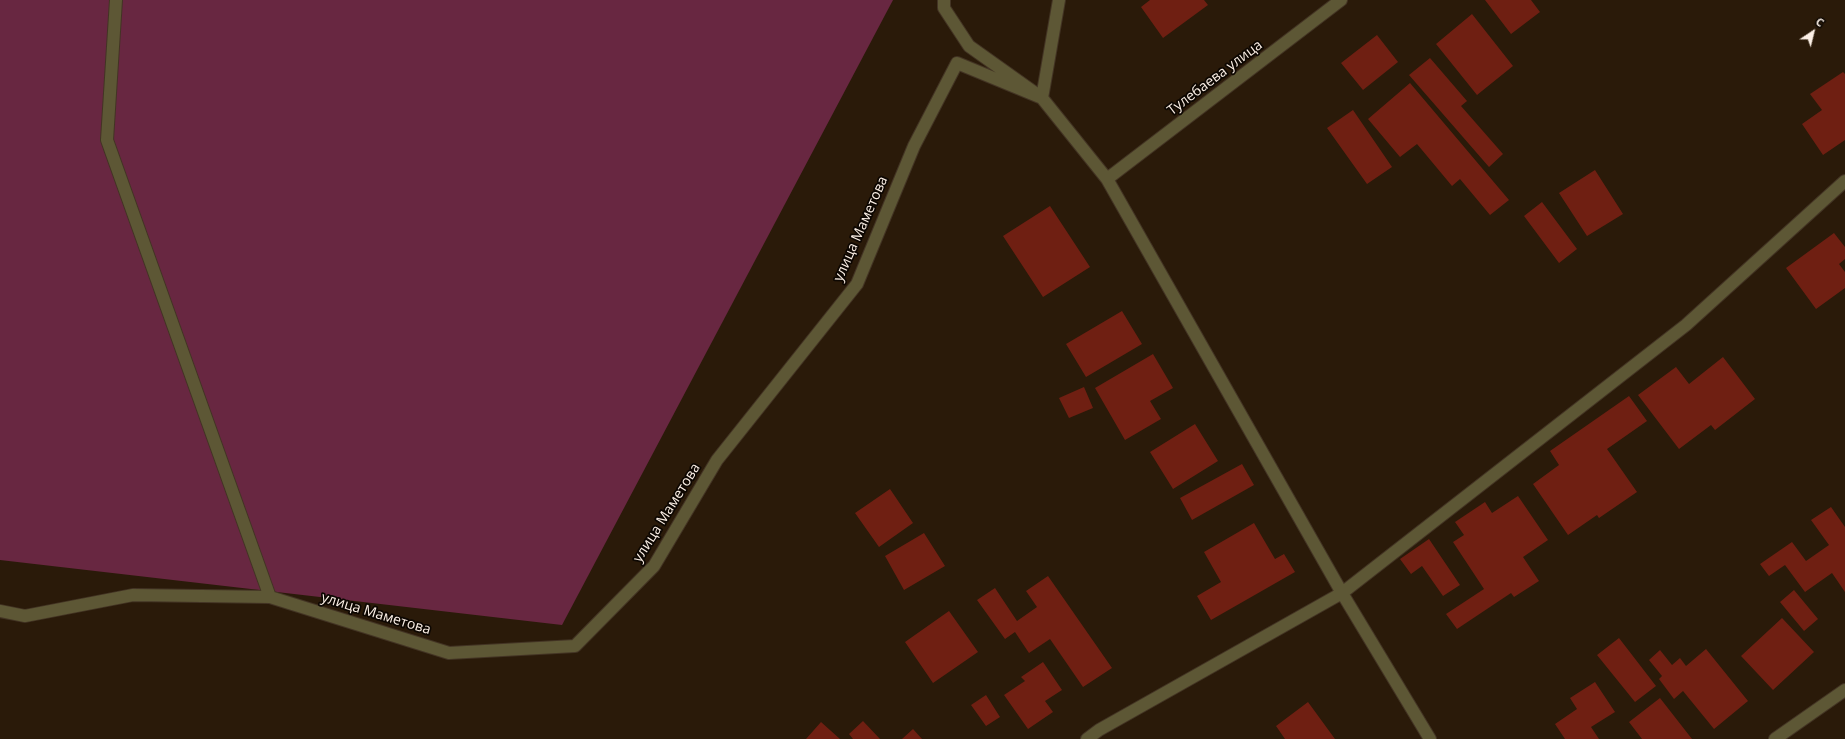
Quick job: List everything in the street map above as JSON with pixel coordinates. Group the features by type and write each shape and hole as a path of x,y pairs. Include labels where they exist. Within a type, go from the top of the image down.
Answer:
{"street":[{"path":"116,0 106,140 270,597"},
{"path":"944,0 944,8 969,46 1042,98 1107,179 1342,592 1430,739"},
{"path":"1042,98 1059,0"},
{"name":"Тулебаева улица","path":"1107,179 1341,0"},
{"name":"улица Маметова","path":"0,611 25,616 133,595 270,597 449,653 575,646 654,566 717,460 857,284 914,146 957,63 1042,98"},
{"path":"1087,739 1106,726 1342,592 1686,325 1845,181"},
{"path":"1775,739 1845,690"}],"shaded area":[{"path":"0,0 893,0 562,625 0,560"}],"building":[{"path":"1150,0 1204,0 1208,5 1163,38 1141,7"},
{"path":"1485,0 1531,0 1540,12 1511,34"},
{"path":"1472,14 1513,66 1477,95 1436,44"},
{"path":"1377,35 1398,62 1363,90 1341,63"},
{"path":"1430,58 1467,101 1461,106 1503,154 1489,167 1409,75"},
{"path":"1843,72 1845,74 1845,140 1823,155 1802,124 1822,110 1810,94"},
{"path":"1410,83 1509,200 1490,215 1460,179 1452,186 1417,144 1400,157 1368,119"},
{"path":"1353,110 1392,167 1367,184 1327,128"},
{"path":"1595,170 1623,214 1587,236 1559,193"},
{"path":"1542,202 1577,249 1559,263 1524,216"},
{"path":"1050,206 1090,267 1043,297 1003,236"},
{"path":"1834,233 1845,247 1845,259 1839,264 1845,272 1845,288 1816,309 1786,268"},
{"path":"1122,311 1142,344 1086,377 1066,344"},
{"path":"1153,354 1173,388 1150,401 1161,419 1125,440 1095,388"},
{"path":"1723,357 1755,399 1715,430 1711,425 1679,449 1638,395 1676,367 1689,384"},
{"path":"1084,387 1093,408 1069,418 1059,398"},
{"path":"1629,396 1647,421 1607,449 1637,492 1599,518 1597,515 1568,535 1533,484 1559,465 1550,451"},
{"path":"1195,424 1218,461 1173,489 1150,452"},
{"path":"1242,464 1254,485 1192,520 1180,498"},
{"path":"890,489 913,523 879,547 855,513"},
{"path":"1518,496 1548,540 1523,557 1539,581 1514,597 1511,593 1457,629 1446,614 1484,589 1453,542 1464,535 1455,522 1485,502 1492,513"},
{"path":"1831,507 1845,527 1845,592 1832,573 1805,592 1785,565 1769,576 1760,564 1792,542 1806,561 1829,545 1811,520"},
{"path":"1254,523 1275,559 1284,554 1295,572 1211,620 1197,596 1221,582 1204,552"},
{"path":"924,533 945,566 904,590 885,556"},
{"path":"1429,539 1460,585 1443,596 1422,566 1411,574 1400,559"},
{"path":"1048,576 1112,668 1083,687 1050,639 1029,653 1015,632 1005,639 977,600 995,588 1017,621 1037,607 1026,591"},
{"path":"1794,590 1818,619 1804,631 1780,602"},
{"path":"949,611 978,652 933,683 905,642"},
{"path":"1782,618 1814,652 1773,690 1741,656"},
{"path":"1619,638 1656,686 1635,702 1597,655"},
{"path":"1706,649 1748,701 1714,729 1683,691 1674,699 1659,679 1662,676 1649,660 1660,650 1672,665 1680,658 1686,666"},
{"path":"1043,662 1062,690 1045,701 1053,712 1028,729 1004,695 1025,681 1021,677"},
{"path":"1595,682 1615,712 1591,727 1599,739 1565,739 1555,724 1577,709 1570,698"},
{"path":"986,695 1000,717 986,726 971,705"},
{"path":"1660,698 1692,739 1642,739 1629,722"},
{"path":"1308,702 1335,739 1285,739 1276,726"},
{"path":"863,721 880,739 853,739 849,734"},
{"path":"821,722 840,739 806,739"},
{"path":"913,729 922,739 902,739"}]}
